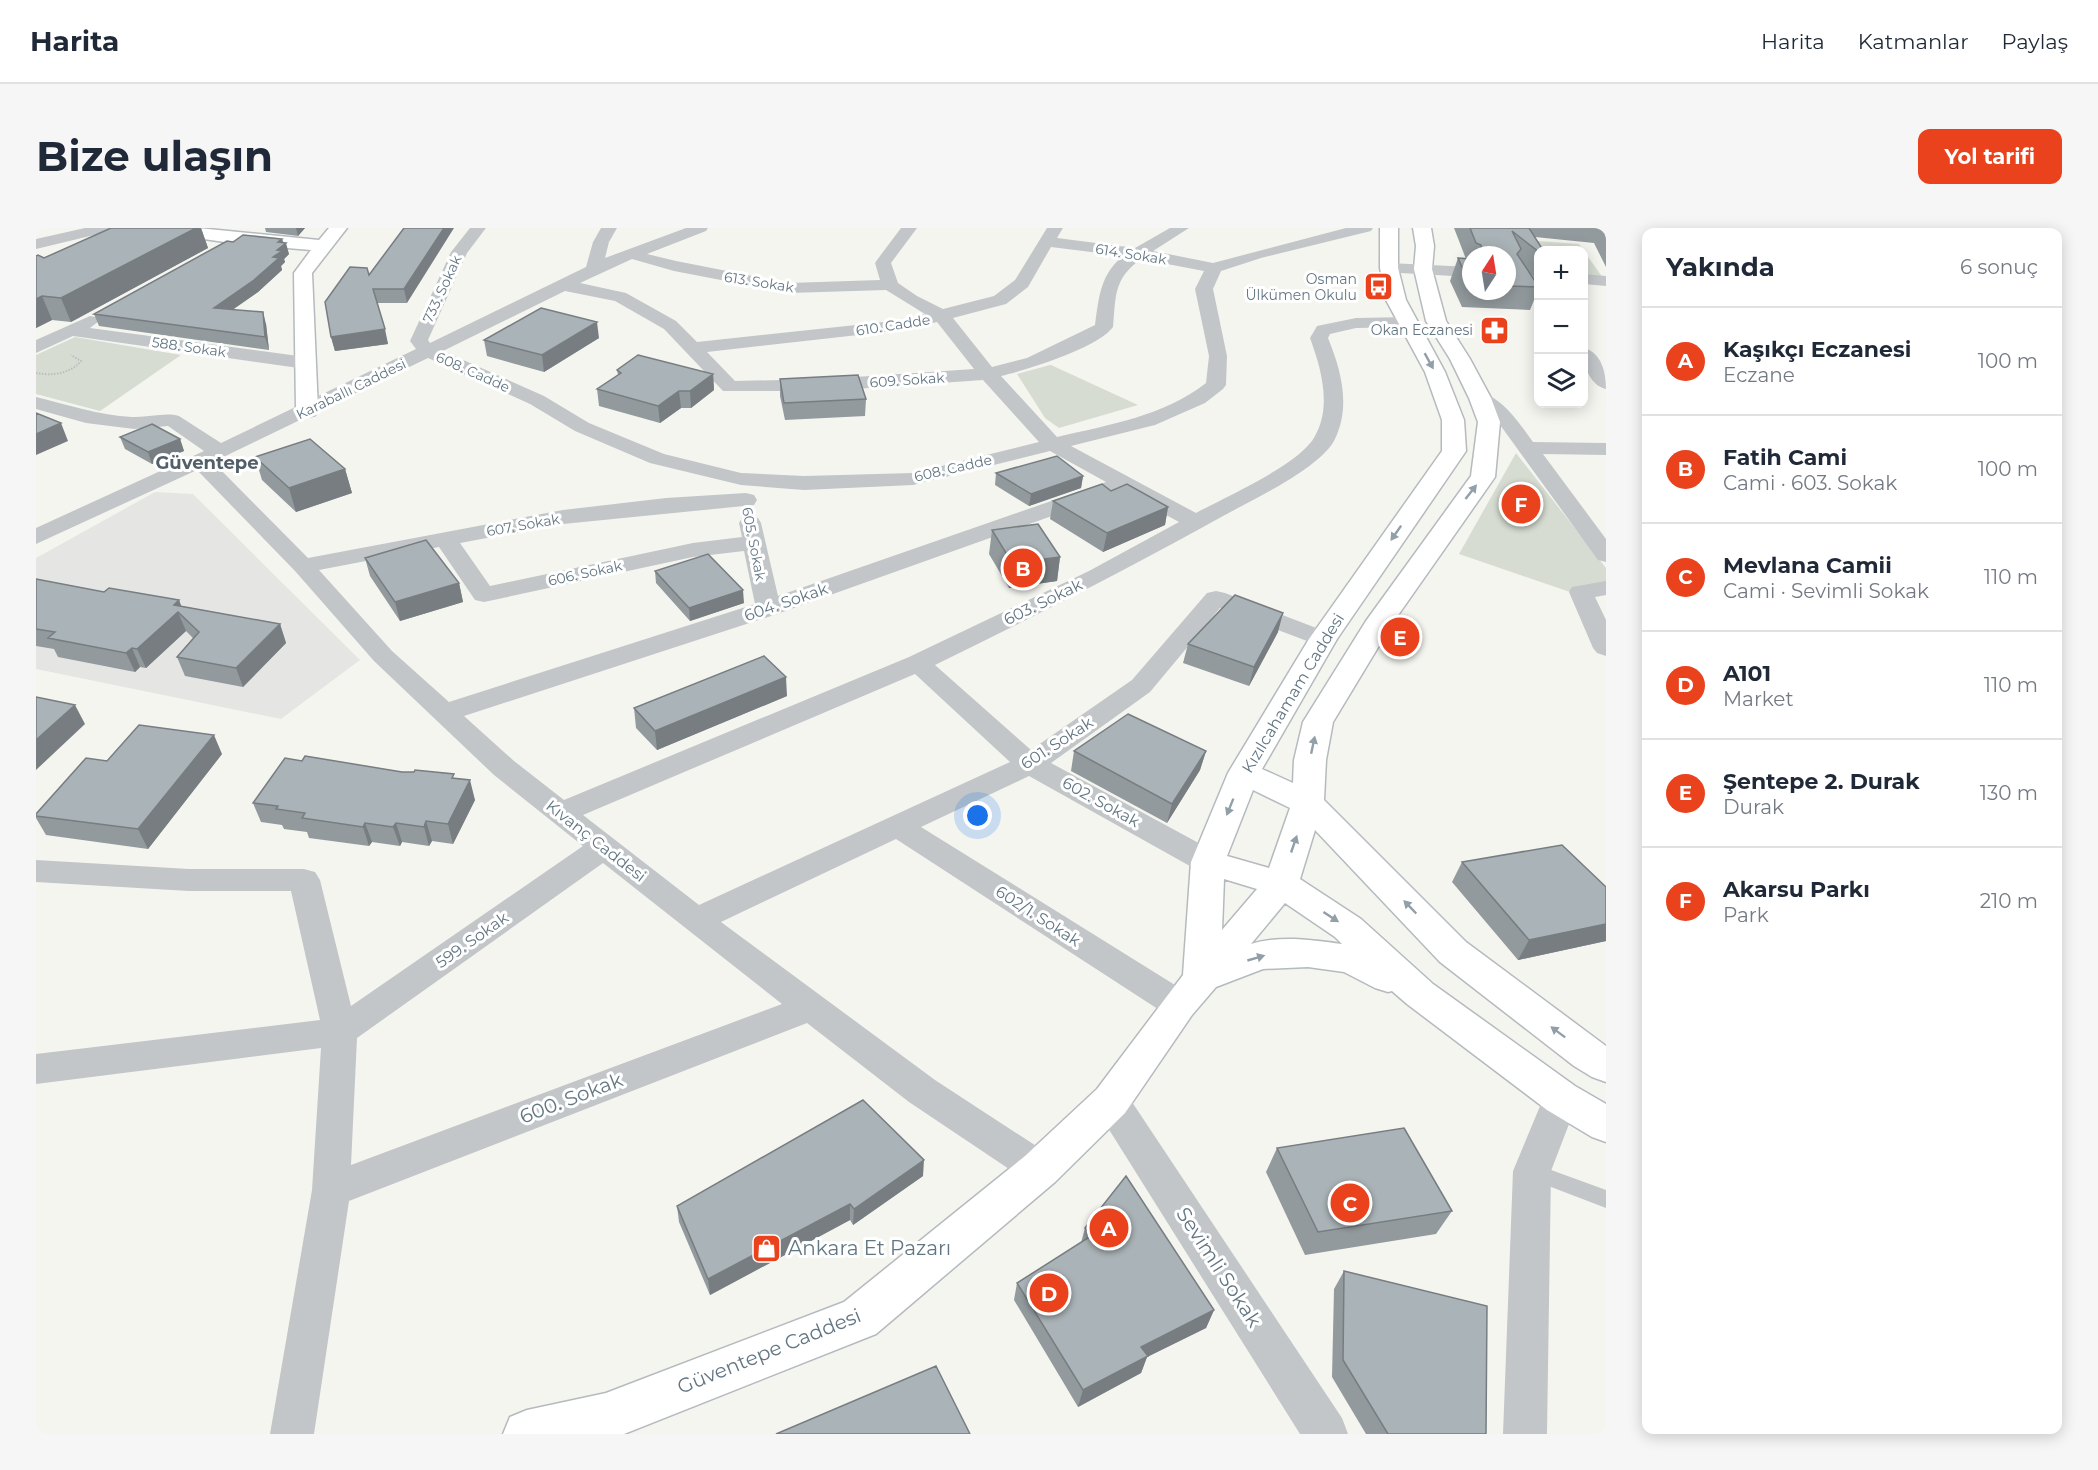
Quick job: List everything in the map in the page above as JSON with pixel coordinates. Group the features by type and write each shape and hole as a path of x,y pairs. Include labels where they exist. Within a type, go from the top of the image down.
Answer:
{"main road":[{"path":"161,228 240,239 324,246"},
{"path":"307,410 303,273 338,228"},
{"name":"Kızılcahamam Caddesi","path":"1190,992 1208,862 1244,773 1323,639 1454,451 1453,420 1435,372 1396,300 1389,268 1389,228"},
{"path":"1281,884 1308,803 1310,760 1318,722 1380,621 1483,477 1489,422 1480,398 1436,321 1423,269 1425,246 1422,228"},
{"path":"1244,773 1308,803 1453,952 1588,1055 1606,1066"},
{"path":"1208,862 1281,884 1348,927 1420,994 1561,1098 1606,1125"},
{"name":"Güventepe Caddesi","path":"526,1434 606,1417 860,1318 1040,1169 1111,1101 1190,992 1281,884"},
{"path":"1190,992 1260,955 1308,953 1350,959 1420,994"}],"street":[{"path":"36,244 105,228"},
{"name":"733. Sokak","path":"428,351 419,341 459,252 478,228"},
{"path":"594,270 601,242 609,228"},
{"name":"Karaballı Caddesi","path":"36,537 307,410 594,270 700,228"},
{"path":"909,228 883,263 890,285 911,300 942,316 988,374 1052,444 1196,522"},
{"name":"609. Sokak","path":"563,285 620,297 670,324 730,387 860,384 988,374 1034,362 1104,327 1112,280 1136,253 1165,239 1181,228"},
{"path":"1214,268 1255,255 1365,228"},
{"name":"614. Sokak","path":"1051,235 1214,268"},
{"name":"610. Cadde","path":"693,348 891,327 1000,300 1022,283 1051,235"},
{"path":"219,250 240,239"},
{"name":"613. Sokak","path":"630,254 674,266 789,288 890,285"},
{"name":"608. Cadde","path":"428,351 537,400 582,427 657,459 743,490 804,483 913,479 1148,421 1198,399 1216,385 1218,356 1204,289 1214,268"},
{"path":"1389,268 1462,271"},
{"path":"1516,275 1534,276"},
{"path":"1516,278 1532,293"},
{"path":"1588,279 1606,281"},
{"path":"36,347 104,314"},
{"name":"603. Sokak","path":"560,813 918,663 1097,576 1298,466 1325,439 1334,405 1330,367 1319,338 1323,330 1356,323 1408,322"},
{"name":"588. Sokak","path":"73,331 306,363"},
{"path":"1588,359 1606,383"},
{"path":"1480,398 1505,418 1606,555"},
{"name":"Kıvanç Caddesi","path":"36,403 86,417 134,423 172,420 209,456 383,656 504,768 696,920 922,1091 1040,1169"},
{"path":"1525,448 1606,448"},
{"name":"604. Sokak","path":"444,713 768,609 973,539 1124,483"},
{"name":"607. Sokak","path":"303,566 563,517 666,506 743,490"},
{"name":"605. Sokak","path":"743,490 768,609"},
{"name":"606. Sokak","path":"445,539 484,595 693,550 754,543"},
{"path":"1606,588 1581,592 1606,648"},
{"name":"601. Sokak","path":"696,920 1030,764 1141,686 1216,598 1323,639"},
{"name":"602. Sokak","path":"918,663 1030,764 1208,862"},
{"name":"602/1. Sokak","path":"897,826 1190,992"},
{"name":"599. Sokak","path":"340,1032 604,847"},
{"path":"36,871 189,880 304,880 340,1032 331,1190 292,1434"},
{"name":"600. Sokak","path":"331,1190 811,1007"},
{"path":"36,1069 340,1032"},
{"path":"1525,1434 1532,1171 1561,1098"},
{"name":"Sevimli Sokak","path":"1111,1101 1326,1434"}],"lane":[{"path":"1532,1171 1606,1199"}],"path":[{"path":"36,373 54,374 76,367"}],"shaded area":[{"path":"1525,240 1579,244 1580,246 1534,246"},
{"path":"1588,257 1603,278 1588,277"},
{"path":"75,337 181,355 100,411 36,394 36,355"},
{"path":"1050,365 1138,405 1059,428 1045,418 1017,374"},
{"path":"1516,453 1606,568 1606,582 1570,592 1459,554"},
{"path":"155,492 193,494 360,660 281,719 36,669 36,558"}],"building":[{"path":"111,228 196,228 61,298 42,296 36,299 36,256 44,258"},
{"path":"404,228 444,228 404,289 373,289 385,329 331,337 325,302 350,267 367,268 369,275"},
{"path":"1470,228 1529,228 1540,246 1534,246 1534,248 1512,231 1521,249 1517,254 1534,280 1534,287 1516,286 1516,246 1481,246 1476,243"},
{"path":"243,235 282,239 278,242 286,243 277,250 282,251 273,257 279,258 254,280 214,308 263,312 265,337 94,314 227,241 233,242"},
{"path":"541,308 597,322 542,355 484,340"},
{"path":"638,355 713,374 690,391 679,391 658,406 597,389 621,373 617,370"},
{"path":"858,375 866,399 784,403 780,379"},
{"path":"36,413 61,423 36,434"},
{"path":"152,424 180,439 148,452 120,437"},
{"path":"310,439 345,469 289,488 255,457"},
{"path":"1057,456 1083,476 1031,494 996,473"},
{"path":"1102,484 1111,491 1127,484 1168,507 1107,533 1053,501"},
{"path":"1038,524 1060,557 1012,563 992,530"},
{"path":"426,540 459,583 395,602 365,558"},
{"path":"708,554 743,590 689,608 655,571"},
{"path":"36,579 104,592 109,588 179,600 174,605 280,624 236,668 177,657 199,632 178,612 137,649 132,648 126,653 48,638 55,632 36,629"},
{"path":"1235,595 1283,613 1254,667 1188,644"},
{"path":"764,656 786,677 655,731 634,708"},
{"path":"36,697 75,705 36,740"},
{"path":"1128,714 1206,751 1172,804 1074,751"},
{"path":"139,725 214,735 138,829 36,816 86,758 107,761"},
{"path":"305,756 402,772 414,772 415,770 454,774 452,778 470,780 448,824 426,821 424,827 396,823 393,827 365,823 363,827 302,818 305,813 253,803 285,758 302,761"},
{"path":"1562,845 1606,887 1606,924 1529,940 1462,862"},
{"path":"863,1100 924,1160 854,1209 850,1204 708,1279 677,1206"},
{"path":"1404,1128 1452,1211 1318,1232 1277,1148"},
{"path":"1126,1176 1214,1310 1141,1347 1148,1356 1083,1390 1017,1283 1091,1236 1085,1228"},
{"path":"1344,1271 1487,1306 1486,1434 1388,1434 1343,1360"},
{"path":"936,1366 970,1434 776,1434"}],"place":[{"name":"Osman Ülkümen Okulu","path":"1378,287"},
{"name":"Okan Eczanesi","path":"1494,330"},
{"name":"Akarsu Parkı","path":"1521,504"},
{"name":"Fatih Cami","path":"1023,568"},
{"name":"Şentepe 2. Durak","path":"1400,637"},
{"name":"Mevlana Camii","path":"1350,1203"},
{"name":"Kaşıkçı Eczanesi","path":"1109,1228"},
{"name":"Ankara Et Pazarı","path":"767,1248"},
{"name":"A101","path":"1049,1293"}],"district":[{"name":"Güventepe","path":"207,463"}]}
